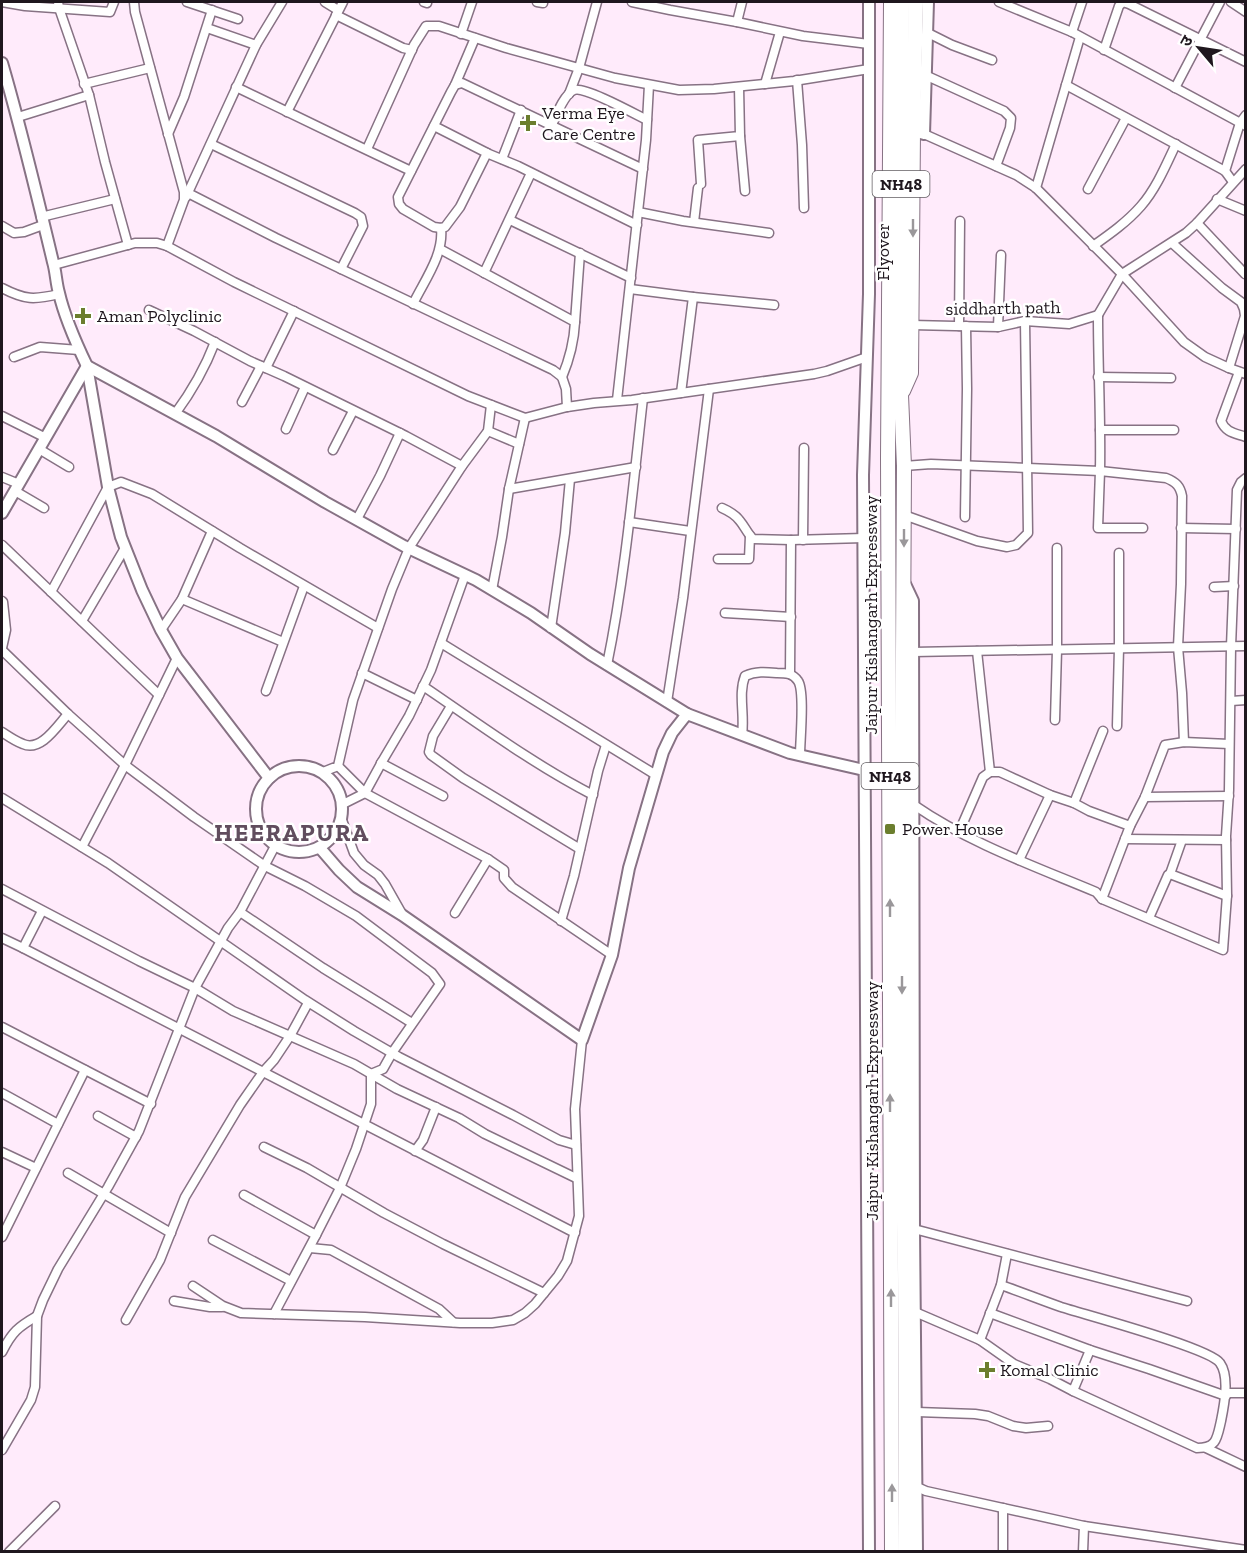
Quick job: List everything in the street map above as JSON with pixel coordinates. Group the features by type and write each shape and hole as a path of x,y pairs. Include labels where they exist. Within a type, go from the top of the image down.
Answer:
{"highway":[{"name":"Jaipur Kishangarh Expressway","path":"891,2 888,458 892,1551"},
{"name":"Flyover","path":"901,395 902,2"},
{"path":"901,395 911,373 918,132 916,2"},
{"name":"Jaipur Kishangarh Expressway","path":"901,395 904,466 902,1074 906,1551"}],"street":[{"path":"2,2 25,6 59,5 110,12 114,2"},
{"path":"134,2 186,196 553,370 562,377 566,390 567,407"},
{"path":"187,2 238,19"},
{"path":"167,246 186,196 236,87 256,45 282,2"},
{"path":"325,2 403,48 412,50"},
{"path":"461,34 472,2"},
{"path":"552,126 579,68 597,2"},
{"path":"632,2 780,32 868,44"},
{"path":"737,22 742,2"},
{"path":"868,2 869,294 863,475 869,1551"},
{"path":"928,2 925,75 918,132 1016,175 1036,188 1122,274 1184,342 1205,357 1242,373 1221,421 1223,427 1229,432 1245,436"},
{"path":"999,2 1016,5 1175,88 1244,121 1225,171"},
{"path":"1036,188 1066,85 1082,2"},
{"path":"1104,50 1119,6 1123,2 1245,62"},
{"path":"1175,88 1220,2"},
{"path":"1232,2 1245,12"},
{"path":"59,5 89,95 128,245"},
{"path":"287,112 339,9"},
{"path":"168,134 184,97 212,10"},
{"path":"367,149 412,50 426,26 439,26 615,78 679,90 739,87 869,69"},
{"path":"207,28 256,45"},
{"path":"765,84 780,32"},
{"path":"928,33 992,60"},
{"path":"475,38 455,85 398,197 399,204 403,209 434,227 445,227 460,207 487,153"},
{"path":"2,63 18,117 54,264 59,294 87,366 108,487 125,548 160,630 177,658 268,778"},
{"path":"84,84 150,68"},
{"path":"925,75 1004,111 1011,118 1010,128 996,166"},
{"path":"797,80 804,208"},
{"path":"455,85 462,83 643,169"},
{"path":"617,400 643,169 649,85"},
{"path":"1066,85 1225,171 1233,182"},
{"path":"236,87 411,171"},
{"path":"739,87 740,136 745,191"},
{"path":"568,94 575,90 593,94 647,120"},
{"path":"18,117 89,95"},
{"path":"502,159 521,110"},
{"path":"1088,189 1125,118"},
{"path":"434,126 637,225"},
{"path":"694,222 699,186 698,140 740,136"},
{"path":"211,144 361,217 363,226 341,269"},
{"path":"1093,246 1125,222 1142,204 1161,176 1176,144"},
{"path":"1143,528 1098,528 1101,430 1098,315 1122,274 1172,243 1197,223 1245,169"},
{"path":"484,273 531,173"},
{"path":"2,226 14,234 24,232 42,221 115,199"},
{"path":"1217,199 1245,211"},
{"path":"638,212 769,233"},
{"path":"510,220 631,278"},
{"path":"960,221 963,326 968,389 965,517"},
{"path":"1197,223 1245,274"},
{"path":"413,304 440,249 441,228"},
{"path":"54,264 135,243 157,243 167,246 234,282 468,396 525,418 567,407 821,372 867,357"},
{"path":"1172,243 1241,302 1245,316 1229,368"},
{"path":"440,249 575,322"},
{"path":"562,377 570,359 574,340 580,253"},
{"path":"998,327 1001,255"},
{"path":"2,288 21,297 40,299 59,294"},
{"path":"630,290 774,305"},
{"path":"681,393 693,297"},
{"path":"149,310 462,465"},
{"path":"242,402 294,311"},
{"name":"siddharth path","path":"912,326 998,327 1025,321 1069,324 1098,315"},
{"path":"904,515 977,541 1007,548 1016,545 1028,533 1025,321"},
{"path":"175,414 191,391 215,342"},
{"path":"14,357 40,347 79,350"},
{"path":"87,366 216,436 409,548 492,590 687,714 800,755 864,770"},
{"path":"2,513 87,366"},
{"path":"1098,377 1171,378"},
{"path":"286,429 305,387"},
{"path":"667,702 683,598 709,389"},
{"path":"607,665 616,619 643,398"},
{"path":"338,765 353,700 409,548 462,465 488,431 491,405"},
{"path":"333,450 353,411"},
{"path":"2,416 46,438"},
{"path":"492,590 509,489 525,418"},
{"path":"1101,430 1174,430"},
{"path":"488,431 519,444"},
{"path":"357,519 400,433"},
{"path":"803,540 804,448"},
{"path":"39,449 69,467"},
{"path":"904,466 1026,467 1100,471 1166,478 1174,482 1180,488 1182,496 1178,647 1184,742"},
{"path":"509,489 636,467"},
{"path":"2,477 44,508"},
{"path":"551,628 565,533 570,478"},
{"path":"914,805 959,832 1096,892 1102,899 1223,950 1227,896 1226,840 1236,529 1238,490 1245,478"},
{"path":"51,592 108,487 121,482 152,494 378,628"},
{"path":"722,508 740,520 753,539 864,538"},
{"path":"629,522 690,531"},
{"path":"1181,528 1236,529"},
{"path":"160,630 182,599 212,531"},
{"path":"718,559 749,559 750,536"},
{"path":"790,674 791,540"},
{"path":"2,544 159,695"},
{"path":"82,621 125,548"},
{"path":"1055,720 1058,650 1057,548"},
{"path":"1117,726 1119,553"},
{"path":"343,804 366,793 409,716 441,643 465,575"},
{"path":"904,580 913,601 917,1551"},
{"path":"266,691 304,586"},
{"path":"1214,586 1234,586"},
{"path":"182,599 283,642"},
{"path":"2,601 6,630 2,649 68,714 125,765 194,817 265,866 356,916 432,973 440,984 383,1069 371,1074"},
{"path":"725,613 791,616"},
{"path":"441,643 656,776"},
{"path":"913,652 1245,646"},
{"path":"977,651 990,772"},
{"path":"82,847 177,658"},
{"path":"742,735 742,684 745,676 754,672 790,674 797,679 800,685 800,755"},
{"path":"362,673 417,700"},
{"path":"423,686 502,741 593,795"},
{"path":"1231,700 1245,700"},
{"path":"451,706 433,736 429,752 431,755 479,788 580,849"},
{"path":"2,732 24,745 34,746 42,741 68,714"},
{"path":"193,1286 223,1306 241,1313 492,1323 513,1320 525,1313 544,1293 567,1261 579,1216 575,1109 582,1040 612,955 629,868 663,752 672,733 687,714"},
{"path":"1074,803 1103,731"},
{"path":"1102,899 1165,745 1184,742 1229,744"},
{"path":"561,921 606,745"},
{"path":"381,763 443,796"},
{"path":"323,772 338,765"},
{"path":"338,765 366,793 488,859 504,870 504,878 512,887 612,955"},
{"path":"307,766 323,772 337,786 343,804 342,820 334,836 320,848 306,853 290,852 275,846 264,835 257,821 256,805 261,788 268,778 289,767 307,766"},
{"path":"959,832 983,777 990,772 1000,772 1050,795 1130,826"},
{"path":"1019,860 1050,795"},
{"path":"1145,797 1229,796"},
{"path":"2,801 82,847 309,1003 392,1053 559,1140 576,1145"},
{"path":"342,820 354,853 385,884 402,915"},
{"path":"1125,839 1226,840"},
{"path":"1149,918 1167,875 1170,874 1182,840"},
{"path":"2,1450 32,1400 35,1387 37,1316 43,1300 58,1269 136,1137 195,988 228,928 240,912 275,846"},
{"path":"320,848 357,887 402,915 582,1040"},
{"path":"455,913 488,859"},
{"path":"1170,874 1227,896"},
{"path":"2,889 195,988 232,1011 354,1064 404,1093 459,1118 485,1134 576,1178"},
{"path":"23,948 42,911"},
{"path":"240,912 323,968 412,1023"},
{"path":"2,938 575,1233"},
{"path":"126,1320 160,1260 185,1197 240,1105 274,1060 309,1003"},
{"path":"2,1027 151,1104"},
{"path":"2,1237 4,1226 85,1070"},
{"path":"274,1314 340,1188 356,1149 370,1104 371,1074"},
{"path":"2,1093 58,1124"},
{"path":"415,1151 423,1140 436,1107"},
{"path":"98,1116 136,1137"},
{"path":"264,1147 307,1168 443,1244 544,1293"},
{"path":"2,1152 36,1168"},
{"path":"68,1173 171,1233"},
{"path":"244,1195 316,1235"},
{"path":"914,1229 1187,1301"},
{"path":"213,1240 291,1281"},
{"path":"310,1248 332,1250 439,1309 453,1322"},
{"path":"980,1340 1001,1285 1007,1254"},
{"path":"915,1312 980,1340 1014,1364 1197,1448 1211,1446 1217,1439 1226,1394 1222,1365 1213,1356 1001,1285"},
{"path":"174,1301 210,1307 223,1306"},
{"path":"990,1313 1090,1350 1226,1394 1245,1394"},
{"path":"2,1352 13,1332 37,1316"},
{"path":"1073,1391 1090,1350"},
{"path":"917,1412 975,1414 1026,1428 1048,1426"},
{"path":"1206,1448 1245,1467"},
{"path":"917,1487 926,1491 1084,1526 1208,1549 1245,1550"},
{"path":"2,1548 9,1551 55,1506"},
{"path":"1003,1508 1003,1551"},
{"path":"1083,1551 1084,1526"}],"place":[{"name":"Verma Eye Care Centre","path":"528,123"},
{"name":"Aman Polyclinic","path":"83,316"},
{"name":"Power House","path":"890,829"},
{"name":"Komal Clinic","path":"987,1370"}],"district":[{"name":"HEERAPURA","path":"292,833"}]}
